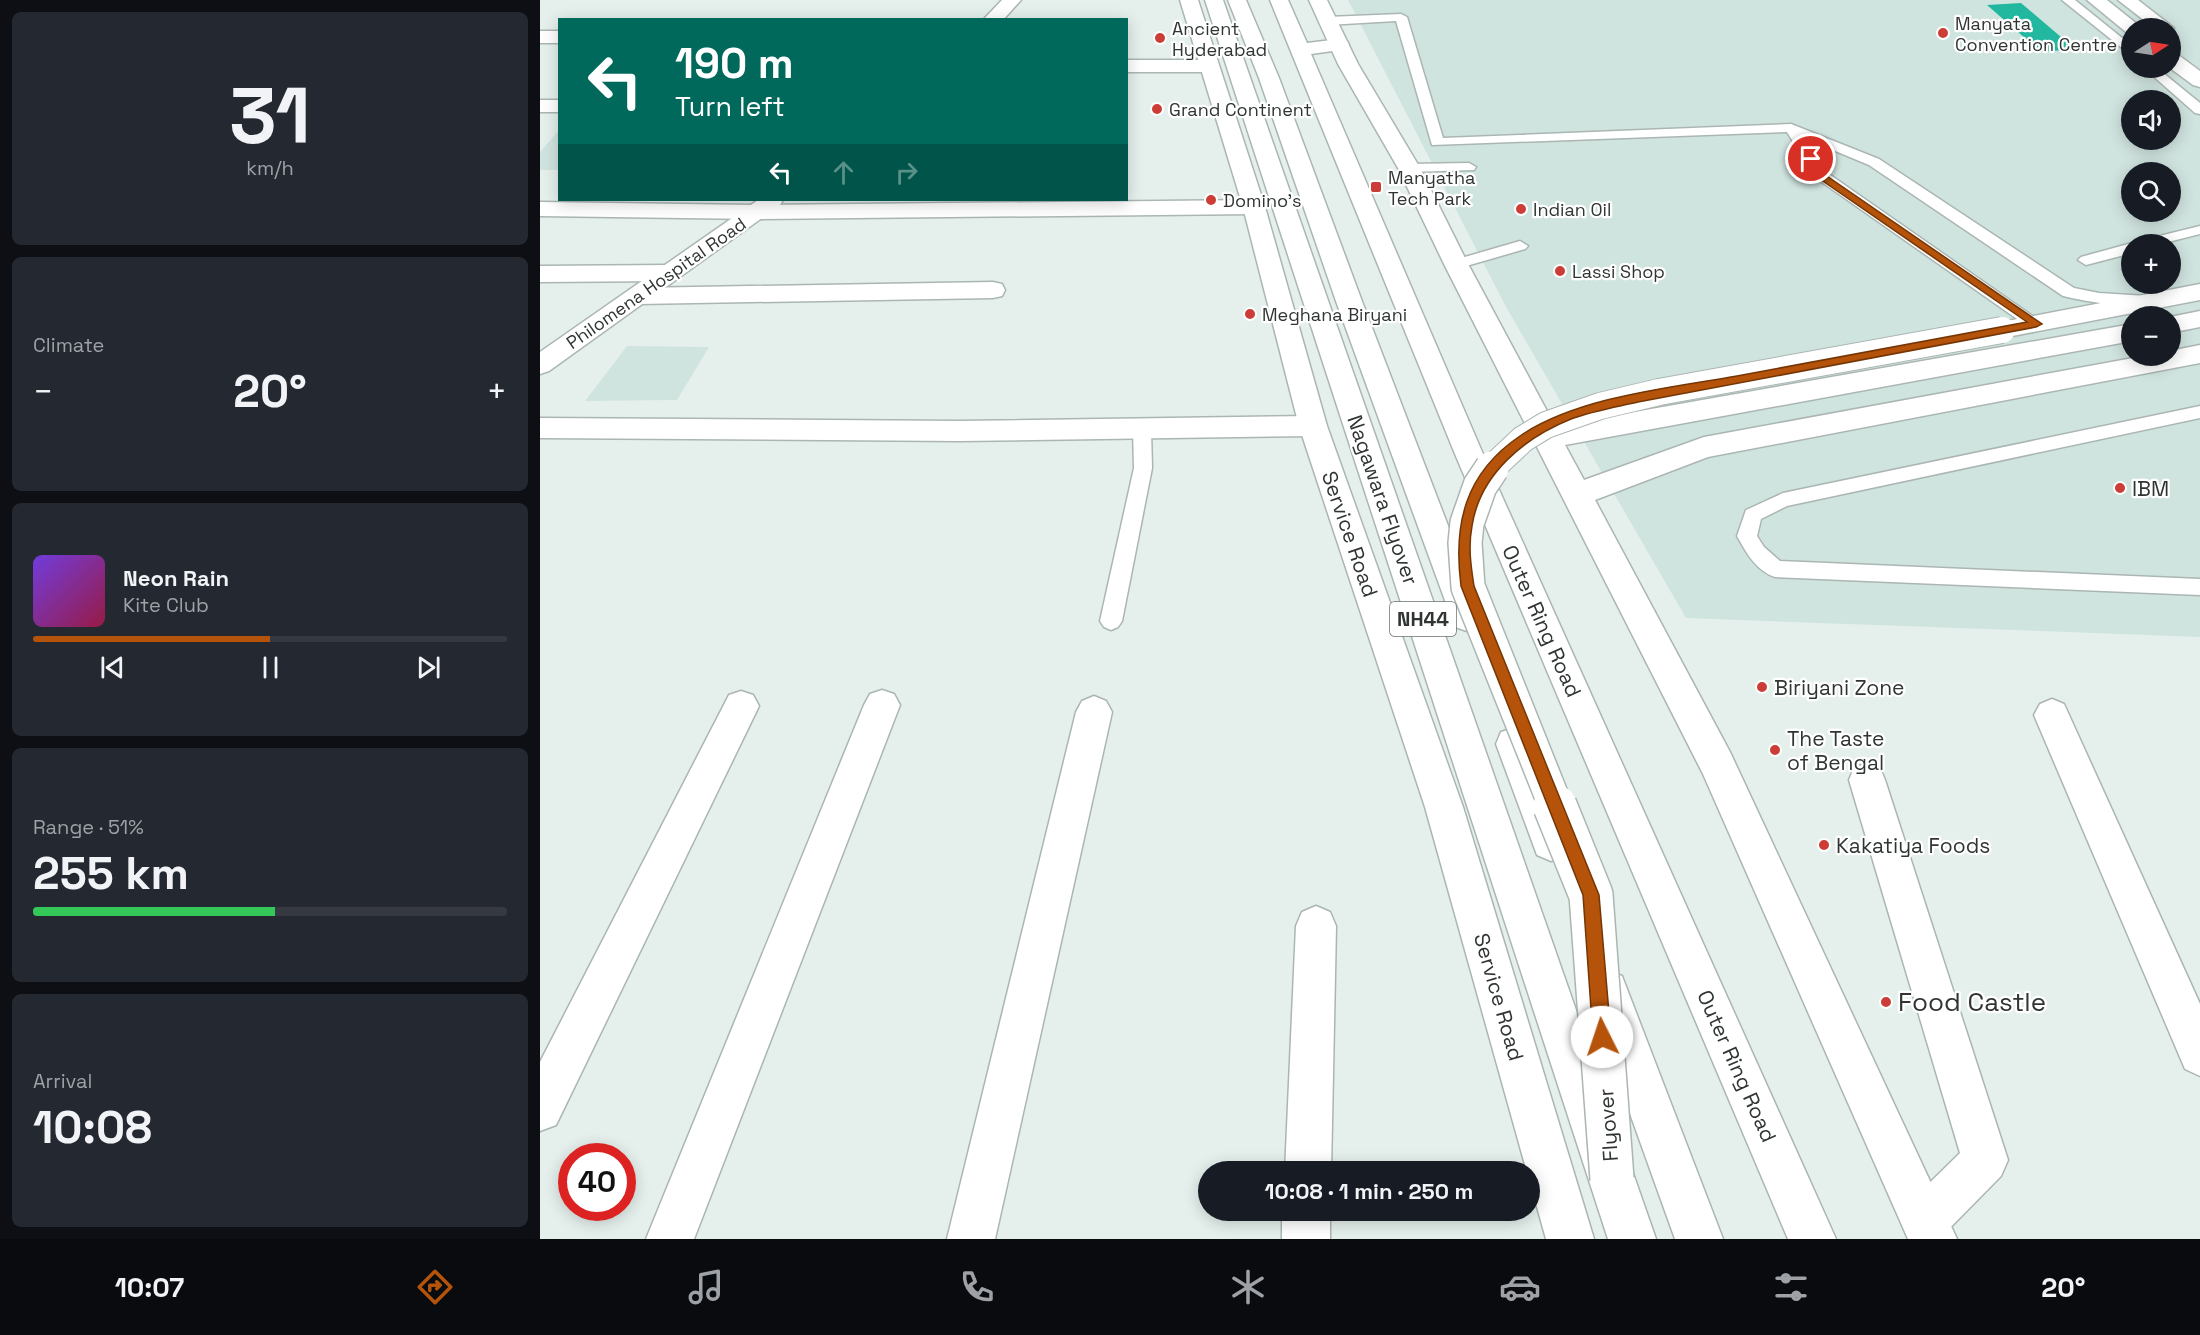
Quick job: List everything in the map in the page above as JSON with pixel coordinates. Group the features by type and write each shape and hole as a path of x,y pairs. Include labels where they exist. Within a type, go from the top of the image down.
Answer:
{"main road":[{"path":"994,18 1012,0"},
{"name":"Service Road","path":"1189,0 1254,207 1313,426 1443,807 1570,1239"},
{"name":"Nagawara Flyover","path":"1214,0 1632,1239"},
{"name":"NH44","path":"1238,0 1269,78 1350,304 1699,1239"},
{"name":"Outer Ring Road","path":"1279,0 1474,465 1812,1239"},
{"path":"1318,0 1327,21 1409,168 1456,264 1717,764 1929,1230 1985,1160 1867,780"},
{"path":"2096,0 2121,19"},
{"path":"2127,0 2151,18"},
{"path":"540,37 558,38"},
{"path":"1300,50 1340,45"},
{"path":"1128,66 1208,66"},
{"path":"2181,66 2200,81"},
{"path":"540,105 558,106"},
{"path":"540,209 764,206 1254,207"},
{"name":"Philomena Hospital Road","path":"540,365 764,206"},
{"path":"540,274 669,273"},
{"path":"638,296 993,290"},
{"name":"Flyover","path":"1612,1179 1591,895 1468,586 1463,556 1465,526 1473,499 1487,474 1523,439 1569,415 1638,398 2200,292"},
{"path":"2181,322 2200,319"},
{"path":"1547,438 2121,334"},
{"path":"1578,494 1704,447 2200,354"},
{"path":"540,428 1142,430 1313,426"},
{"path":"670,1239 882,705"},
{"path":"540,1109 741,706"},
{"path":"971,1239 1094,712"},
{"path":"2052,715 2200,1054"},
{"path":"1308,1161 1316,926"},
{"path":"1305,1239 1306,1221"}],"lane":[{"path":"2068,0 2121,43"},
{"path":"1327,21 1399,13 1437,142 1791,128 1874,162 2068,292 2121,300 2162,300"},
{"path":"2162,78 2200,110"},
{"path":"1791,128 1821,175 2036,324"},
{"path":"1409,168 1469,167"},
{"path":"2181,235 2200,230"},
{"path":"1456,264 1520,246"},
{"path":"2086,260 2121,251"},
{"path":"2200,412 1783,500 1753,515 1747,536 1757,553 1775,569 2200,587"},
{"path":"1111,621 1143,468 1142,430"}],"shaded area":[{"path":"1348,0 2200,0 2200,637 1686,618 1506,307"},
{"path":"2021,3 2075,49 2041,52 1987,5"},
{"path":"558,131 558,170 540,170 540,152"},
{"path":"627,346 709,347 677,400 585,401"}],"place":[{"name":"Manyata Convention Centre","path":"1943,33"},
{"name":"Ancient Hyderabad","path":"1160,38"},
{"name":"Grand Continent","path":"1157,109"},
{"name":"Manyatha Tech Park","path":"1376,187"},
{"name":"Domino's","path":"1211,200"},
{"name":"Indian Oil","path":"1521,209"},
{"name":"Lassi Shop","path":"1560,271"},
{"name":"Meghana Biryani","path":"1250,314"},
{"name":"IBM","path":"2120,488"},
{"name":"Biriyani Zone","path":"1762,687"},
{"name":"The Taste of Bengal","path":"1775,750"},
{"name":"Kakatiya Foods","path":"1824,845"},
{"name":"Food Castle","path":"1886,1002"}],"route":[{"path":"1602,1037 1591,895 1468,586 1463,556 1465,526 1473,499 1487,474 1523,439 1569,415 1638,398 2036,324 1821,175 1811,159"}]}
